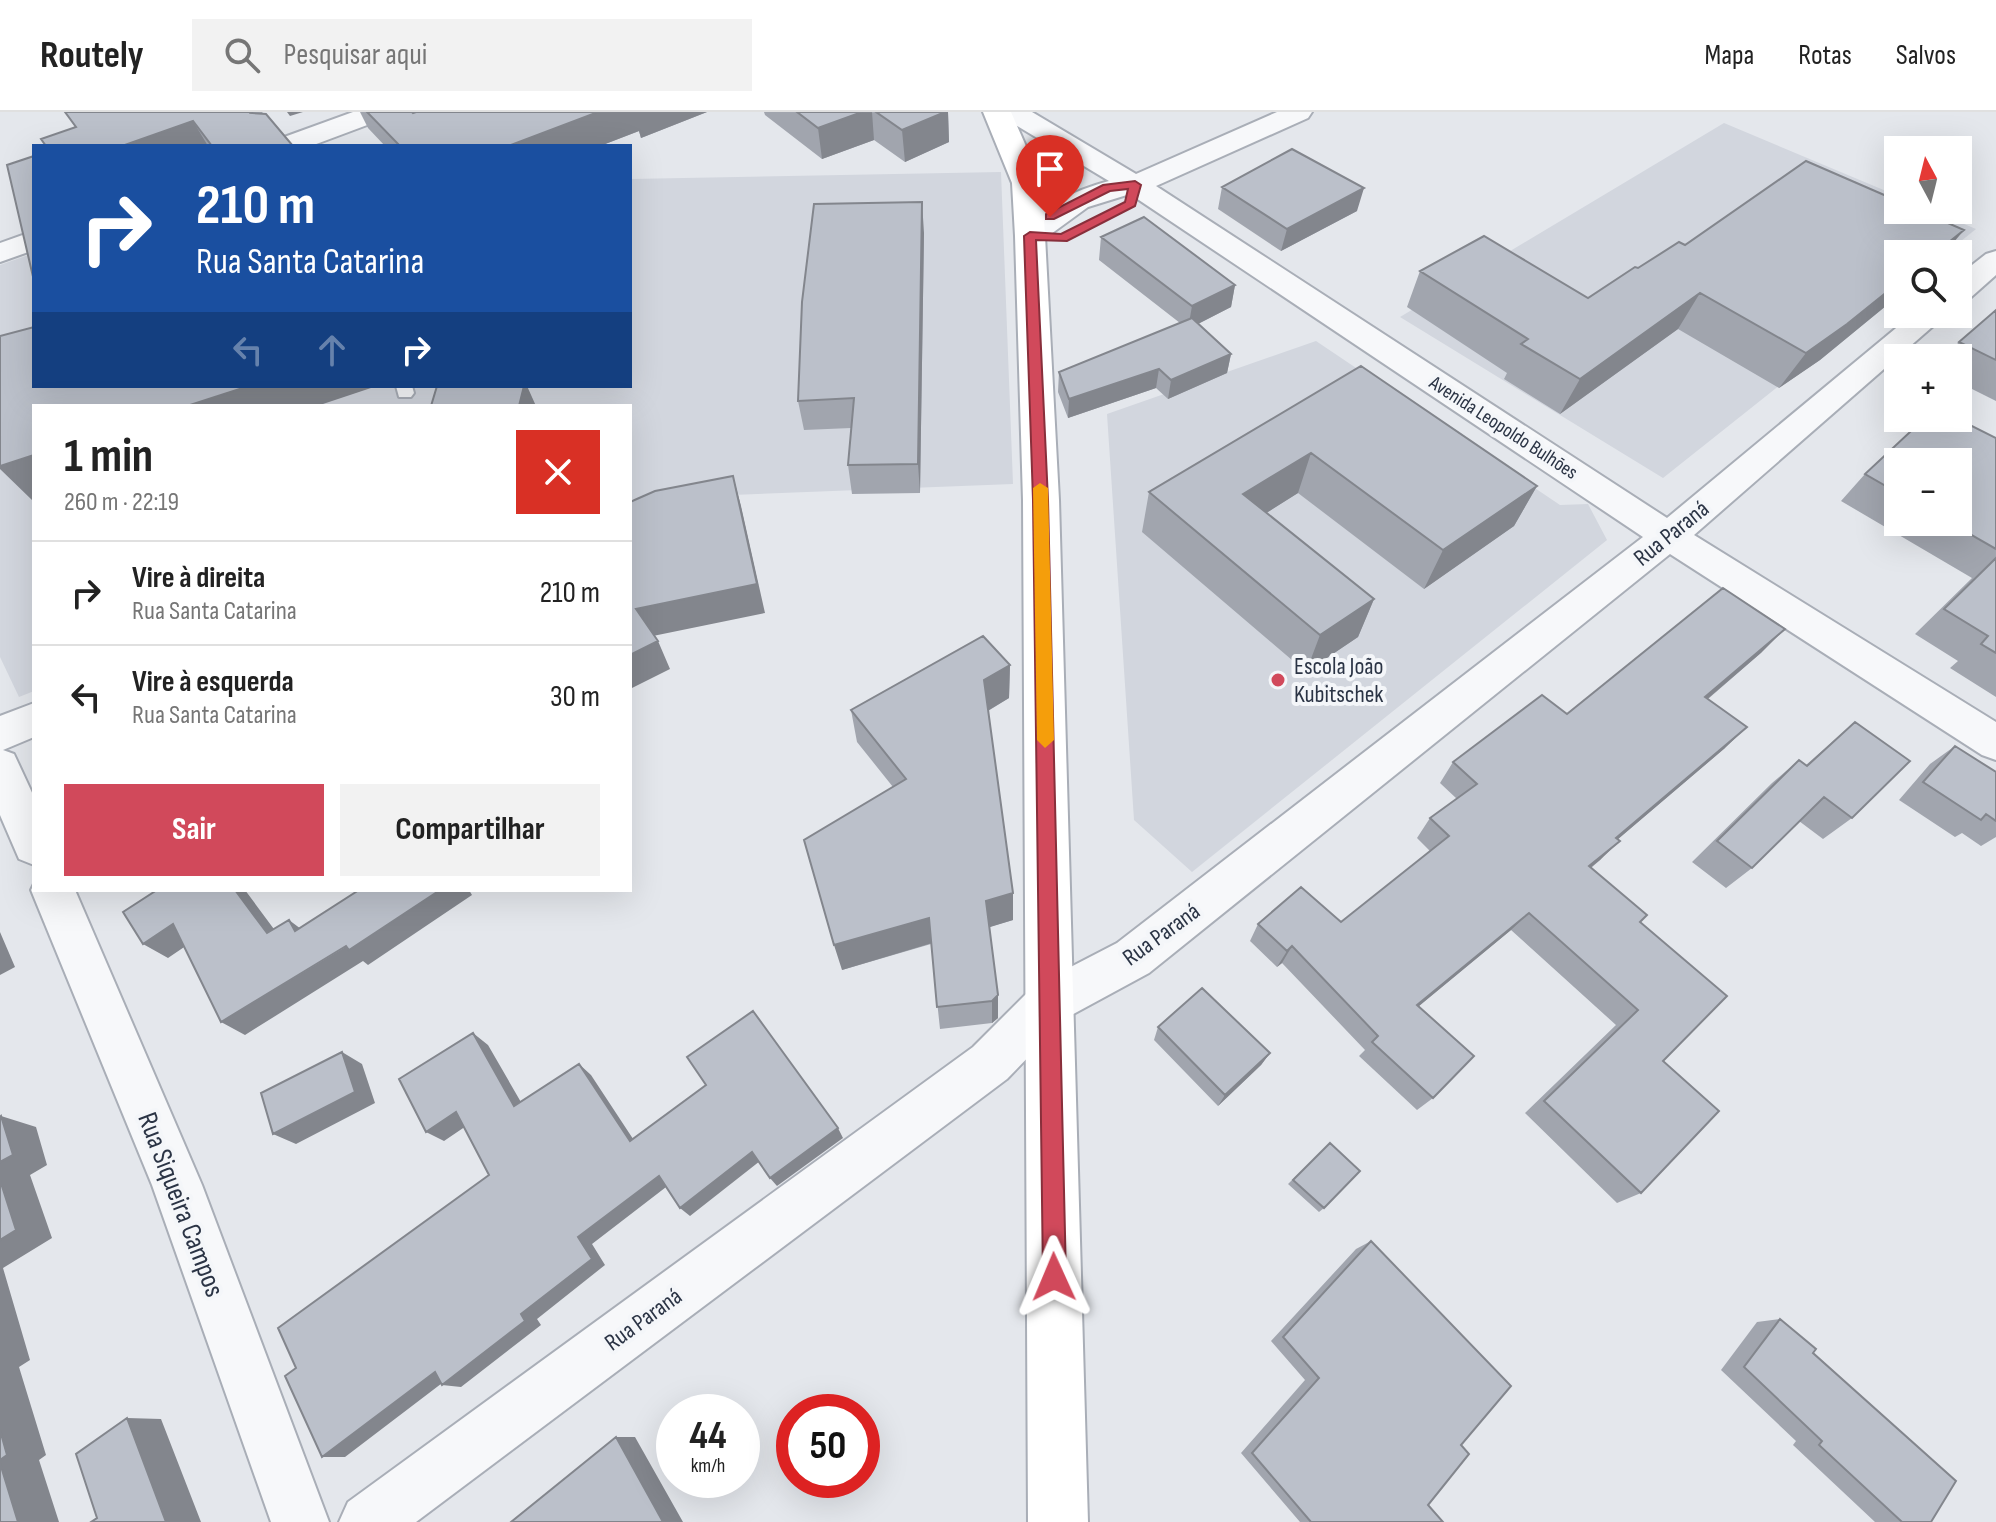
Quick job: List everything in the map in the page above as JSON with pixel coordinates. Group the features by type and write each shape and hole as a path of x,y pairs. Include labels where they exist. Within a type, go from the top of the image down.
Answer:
{"main road":[{"path":"997,112 1027,183 1030,236 1041,500 1058,1522"}],"street":[{"path":"318,141 377,112"},
{"name":"Avenida Leopoldo Bulhões","path":"1013,112 1135,185 1669,536 1996,743"},
{"path":"1030,236 1063,238 1131,204 1135,185 1299,112"},
{"path":"0,253 32,241"},
{"path":"1972,280 1996,260"},
{"name":"Rua Paraná","path":"368,1522 990,1063 1050,1002 1133,958 1669,536 1915,328"},
{"path":"0,734 32,720"},
{"path":"0,766 32,841"},
{"name":"Rua Siqueira Campos","path":"54,892 177,1185 300,1522"}],"shaded area":[{"path":"1724,123 1884,190 1884,224 1964,224 1976,229 1962,240 1884,240 1884,302 1663,478 1400,317"},
{"path":"1001,172 1013,484 632,499 632,404 32,404 32,692 19,697 0,657 0,265 32,254 32,388 632,388 632,179"},
{"name":"Escola João Kubitschek","path":"1316,341 1560,505 1588,504 1607,540 1192,872 1134,820 1107,414"}],"building":[{"path":"65,112 252,112 266,114 291,144 210,144 193,121 128,144 45,144 41,139 76,127"},
{"path":"367,112 598,112 513,144 398,144"},
{"path":"797,112 862,112 818,128"},
{"path":"876,112 945,112 902,130"},
{"path":"1292,149 1364,188 1287,229 1222,187"},
{"path":"32,157 32,272 7,165"},
{"path":"1806,161 1884,195 1884,224 1950,224 1964,230 1952,240 1884,240 1884,294 1806,353 1700,293 1580,379 1521,344 1528,339 1420,271 1484,236 1588,298 1679,242 1685,245"},
{"path":"922,202 918,464 848,465 854,398 798,401 802,302 814,204"},
{"path":"1144,217 1235,285 1192,306 1101,237"},
{"path":"1996,310 1996,360 1972,348 1972,344 1959,342"},
{"path":"1192,318 1231,354 1171,380 1159,369 1069,399 1059,372"},
{"path":"32,328 32,388 243,388 193,404 32,404 32,456 0,466 0,336"},
{"path":"1361,366 1537,486 1443,550 1311,453 1243,494 1374,599 1320,635 1149,492"},
{"path":"436,388 524,388 520,404 432,404"},
{"path":"1972,426 1996,438 1996,549 1972,535 1972,448 1893,448 1910,432 1972,432"},
{"path":"1884,456 1884,485 1865,474"},
{"path":"733,476 757,584 636,609 658,641 632,654 632,501 655,491"},
{"path":"1996,558 1996,653 1981,644 1988,636 1944,609"},
{"path":"1723,588 1785,629 1705,697 1747,727 1616,838 1620,841 1589,866 1647,915 1640,922 1727,996 1663,1061 1719,1111 1641,1193 1544,1101 1638,1010 1529,913 1417,1005 1474,1056 1433,1098 1372,1042 1378,1036 1292,946 1287,951 1258,924 1301,887 1341,922 1449,836 1430,818 1477,784 1453,762 1542,695 1567,714"},
{"path":"983,636 1010,665 984,680 1013,893 986,901 998,995 992,1001 937,1007 929,918 834,945 804,840 906,779 851,710"},
{"path":"1855,722 1910,761 1852,818 1824,797 1752,868 1717,841 1799,760 1807,766"},
{"path":"1955,746 1996,772 1996,821 1986,814 1981,820 1923,782"},
{"path":"154,892 236,892 267,933 289,920 295,931 356,892 437,892 349,950 346,946 221,1022 173,924 143,944 123,912"},
{"path":"1202,988 1270,1053 1225,1095 1158,1027"},
{"path":"753,1011 838,1128 770,1178 752,1152 680,1208 659,1176 578,1237 592,1259 521,1314 525,1321 442,1385 435,1372 322,1457 285,1376 296,1368 278,1328 489,1175 456,1112 426,1132 399,1079 473,1033 514,1106 579,1064 630,1141 706,1085 687,1057"},
{"path":"342,1052 355,1092 273,1134 261,1093"},
{"path":"0,1117 13,1155 0,1162"},
{"path":"1330,1143 1360,1171 1324,1208 1293,1180"},
{"path":"0,1180 16,1230 0,1240"},
{"path":"1371,1241 1511,1386 1461,1445 1469,1454 1428,1505 1443,1522 1311,1522 1252,1453 1319,1378 1283,1337"},
{"path":"1780,1319 1816,1349 1813,1353 1956,1481 1931,1522 1902,1522 1819,1445 1822,1441 1744,1367"},
{"path":"127,1418 166,1522 91,1522 97,1518 76,1454"},
{"path":"0,1430 7,1455 0,1460"},
{"path":"616,1437 663,1522 511,1522"},
{"path":"0,1463 18,1522 0,1522"}],"slow traffic":[{"path":"1040,488 1045,740"}],"place":[{"name":"Escola João Kubitschek","path":"1278,680"}],"route":[{"path":"1050,217 1107,188 1135,185 1131,204 1063,238 1030,236 1041,500 1054,1277"}]}
